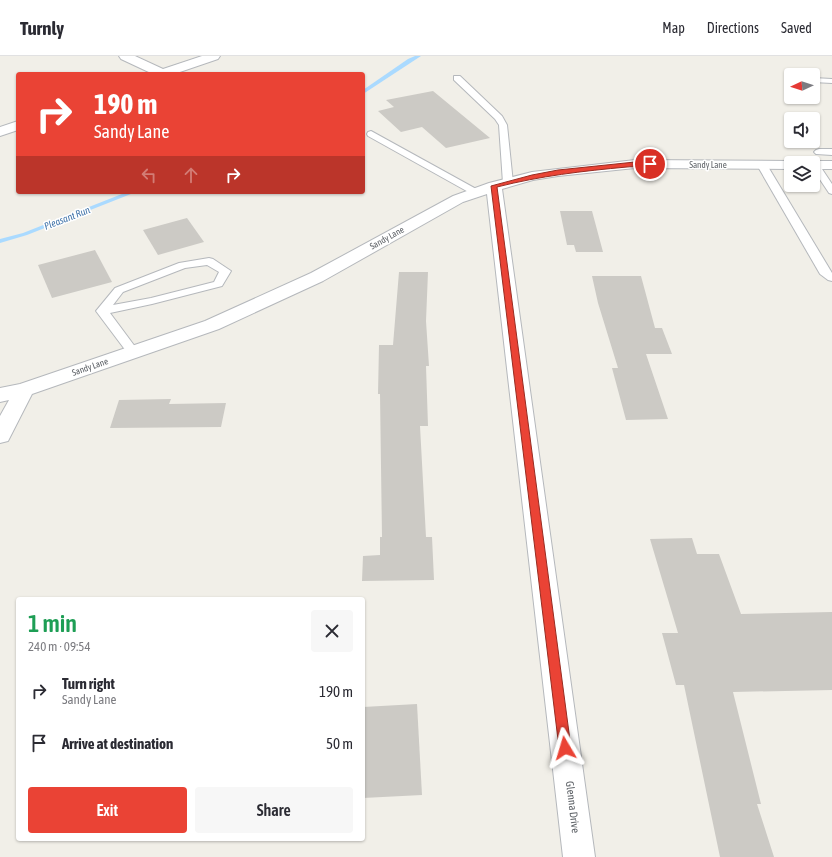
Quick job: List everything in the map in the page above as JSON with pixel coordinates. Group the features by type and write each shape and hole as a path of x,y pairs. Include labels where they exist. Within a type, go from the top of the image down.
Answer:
{"street":[{"path":"125,56 158,72"},
{"path":"168,72 214,56"},
{"path":"0,132 16,127"},
{"path":"820,162 832,165"},
{"name":"Sandy Lane","path":"0,395 24,390 212,325 317,277 458,199 492,187 558,172 635,164 784,165"},
{"name":"Glenna Drive","path":"492,187 579,857"},
{"path":"0,436 24,390"}],"lane":[{"path":"371,134 492,187 503,125 499,118 457,78"},
{"path":"820,80 832,80"},
{"path":"820,159 832,152"},
{"path":"762,165 826,274 832,278"},
{"path":"820,168 832,191"},
{"path":"209,261 224,271 218,284 152,301 102,311 119,290 183,265 209,261"},
{"path":"102,311 133,352"}],"building":[{"path":"433,91 490,138 446,148 422,127 401,132 378,111 394,107 386,100"},
{"path":"560,211 592,211 603,252 576,252 574,245 567,245"},
{"path":"187,218 204,242 158,255 143,230"},
{"path":"95,250 112,282 52,298 38,265"},
{"path":"399,272 428,272 426,321 429,366 426,366 428,426 420,426 426,537 432,537 434,580 362,581 363,556 380,555 380,537 382,537 380,394 378,394 379,345 393,345"},
{"path":"592,276 641,276 655,328 662,328 672,354 646,354 668,419 626,420 612,368 618,368 598,303"},
{"path":"171,399 169,404 226,403 221,427 110,428 119,400"},
{"path":"692,538 697,554 719,554 741,614 832,612 832,690 733,692 761,804 757,804 774,857 720,857 684,685 676,685 662,633 678,633 650,539"},
{"path":"417,704 422,795 365,798 365,707"}],"waterway":[{"name":"Pleasant Run","path":"365,91 410,60 419,56"},
{"name":"Pleasant Run","path":"0,241 25,234 128,194"}],"route":[{"path":"565,748 494,186 532,176 558,172 635,164 650,164"}]}
